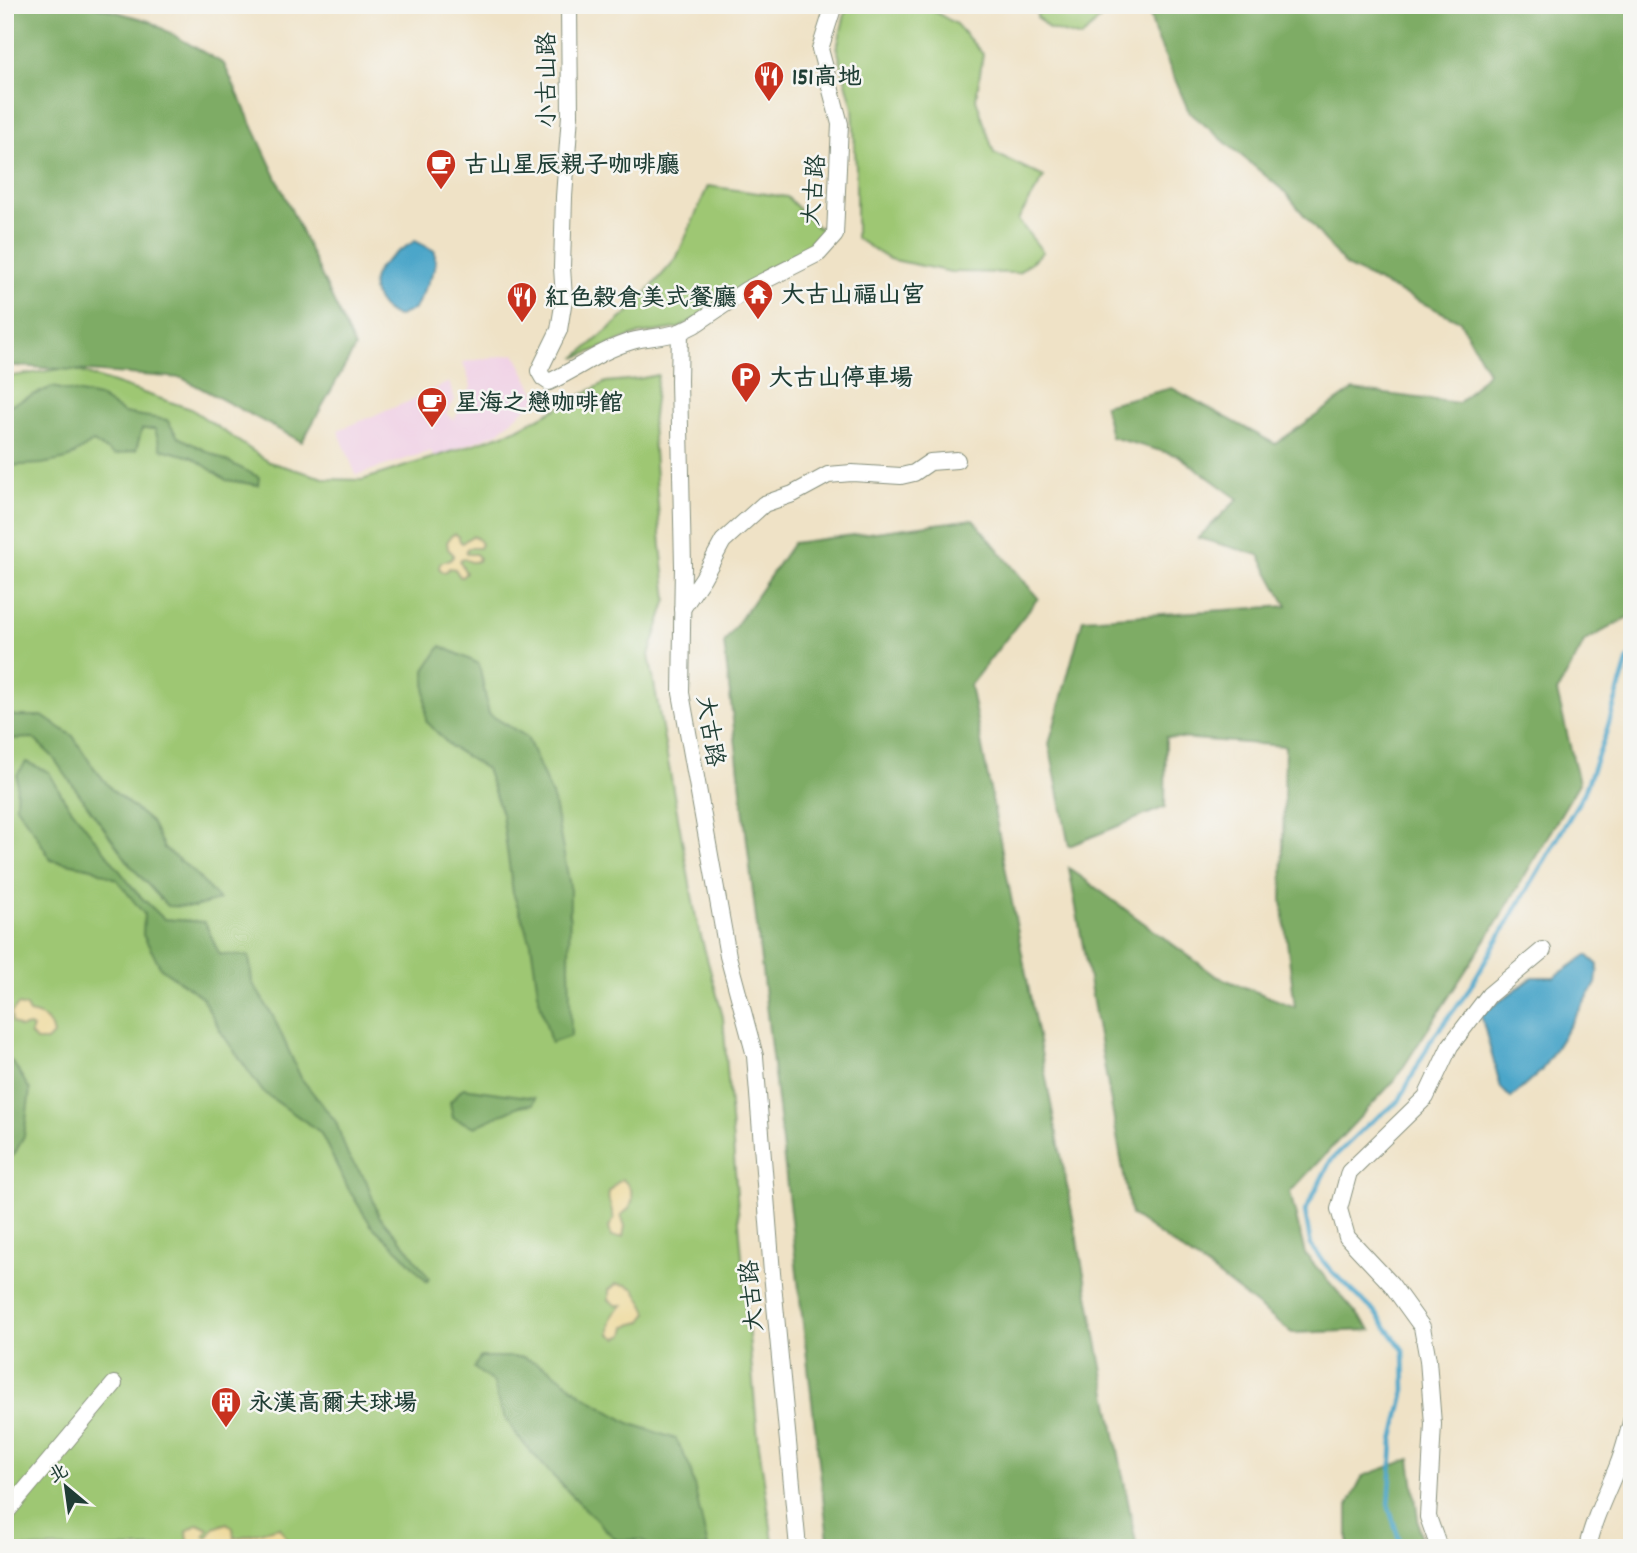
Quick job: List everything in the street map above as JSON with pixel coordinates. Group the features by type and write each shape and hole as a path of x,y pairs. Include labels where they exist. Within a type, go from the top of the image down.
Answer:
{"street":[{"name":"小古山路","path":"569,5 570,115 564,197 564,299 559,330 539,372 542,378 549,382 602,352 633,341 680,332"},
{"name":"大古路","path":"798,1548 755,1056 728,956 681,693 680,332 747,290 819,253 835,236 840,124 820,49 834,5"},
{"path":"682,609 723,541 764,504 793,494 828,475 852,473 901,476 914,474 930,462 957,460"},
{"path":"1439,1548 1429,1517 1433,1424 1428,1360 1422,1327 1391,1284 1347,1237 1339,1209 1349,1172 1426,1097 1450,1046 1489,995 1543,950"},
{"path":"5,1514 114,1384"},
{"path":"1587,1548 1594,1522 1618,1465 1632,1418"}],"shaded area":[{"name":"星海之戀咖啡館","path":"515,354 538,398 497,433 434,457 431,451 356,475 338,430 449,382 455,400 446,414 454,420 471,386 463,362"}],"green space":[{"path":"5,5 92,5 149,21 224,64 355,348 302,442 182,378 5,365"},
{"path":"847,5 923,5 956,24 983,54 976,99 994,153 1044,177 1018,220 1043,252 1018,273 951,272 889,259 856,238 853,108 837,48"},
{"path":"1038,5 1108,5 1101,18 1081,38 1049,29 1037,17"},
{"path":"1147,5 1632,5 1632,615 1585,641 1557,692 1579,783 1501,916 1395,1080 1290,1192 1305,1254 1371,1330 1292,1333 1215,1273 1131,1215 1069,868 1216,976 1295,1007 1282,900 1285,746 1166,737 1165,807 1069,846 1049,744 1083,619 1287,606 1259,555 1198,538 1238,499 1179,456 1111,437 1104,405 1172,388 1275,444 1353,390 1459,403 1488,372 1460,321 1346,266 1285,192 1189,112 1155,33"},
{"path":"708,186 787,197 817,227 831,231 814,251 679,328 635,335 575,358 631,310 676,259"},
{"name":"永漢高爾夫球場","path":"69,368 191,409 269,462 327,479 362,480 518,429 606,382 658,375 652,424 667,599 649,655 696,918 723,1017 758,1439 774,1548 5,1548 5,377"},
{"path":"52,387 99,397 124,413 167,420 178,437 259,477 258,485 226,480 192,457 161,449 155,429 142,429 136,450 115,455 93,442 67,459 42,464 5,466 5,407"},
{"path":"973,519 1038,598 970,685 1137,1548 829,1548 724,643 793,543"},
{"path":"441,646 479,664 489,714 527,737 553,798 570,886 571,1036 551,1043 539,999 531,943 513,893 502,814 486,769 451,747 426,721 425,670"},
{"path":"5,714 42,716 73,736 112,790 151,822 164,848 193,871 219,900 194,907 167,906 131,866 52,756 33,738 10,739 5,736"},
{"path":"26,762 49,772 64,799 137,893 164,919 205,922 219,954 249,956 252,982 274,1018 301,1078 336,1122 348,1156 366,1180 379,1216 406,1246 429,1278 427,1282 371,1225 349,1190 320,1132 263,1092 221,1032 202,997 161,968 143,935 144,914 117,880 92,868 51,860 16,806 17,775"},
{"path":"5,1055 30,1090 24,1136 14,1155 5,1160"},
{"path":"463,1088 535,1098 533,1104 519,1106 475,1127 453,1118 450,1102"},
{"path":"480,1357 523,1357 550,1369 581,1394 629,1423 676,1439 690,1467 708,1548 653,1548 641,1540 616,1540 516,1435 500,1408 494,1383 474,1368"},
{"path":"1410,1459 1422,1548 1348,1548 1348,1506 1363,1476"}],"sand":[{"path":"456,534 462,543 472,536 481,544 479,548 466,550 466,553 476,554 479,558 474,562 461,559 466,573 462,577 455,569 449,568 443,572 439,568 442,562 453,557 447,542"},
{"path":"18,1005 26,1007 29,1013 43,1017 48,1022 53,1035 47,1041 36,1041 30,1034 33,1028 20,1028 12,1022 11,1013"},
{"path":"622,1179 631,1191 632,1203 621,1215 625,1226 623,1237 611,1237 609,1227 614,1219 608,1197 611,1189"},
{"path":"616,1284 635,1289 648,1313 641,1322 626,1326 624,1335 617,1338 610,1334 610,1325 614,1314 623,1305 616,1305 609,1300 609,1290"},
{"path":"227,1523 233,1528 234,1538 280,1527 287,1539 283,1548 236,1548 227,1543 200,1547 188,1541 187,1531 198,1524 208,1529 204,1536 207,1538 214,1528"}],"water":[{"path":"415,241 435,251 435,268 415,309 397,317 385,310 377,299 373,280 382,265"},
{"path":"1587,955 1598,965 1596,984 1541,1071 1511,1098 1501,1088 1481,1015 1533,977 1554,977"}],"waterway":[{"path":"1402,1548 1389,1508 1393,1441 1405,1390 1404,1351 1376,1313 1331,1271 1311,1246 1305,1211 1331,1160 1367,1125 1399,1101 1430,1042 1466,994 1584,793 1605,736 1628,659 1632,655"}],"place":[{"name":"151高地","path":"769,103"},
{"name":"古山星辰親子咖啡廳","path":"441,191"},
{"name":"大古山福山宮","path":"758,321"},
{"name":"紅色榖倉美式餐廳","path":"522,324"},
{"name":"大古山停車場","path":"746,404"},
{"name":"星海之戀咖啡館","path":"432,429"},
{"name":"永漢高爾夫球場","path":"226,1429"}]}
